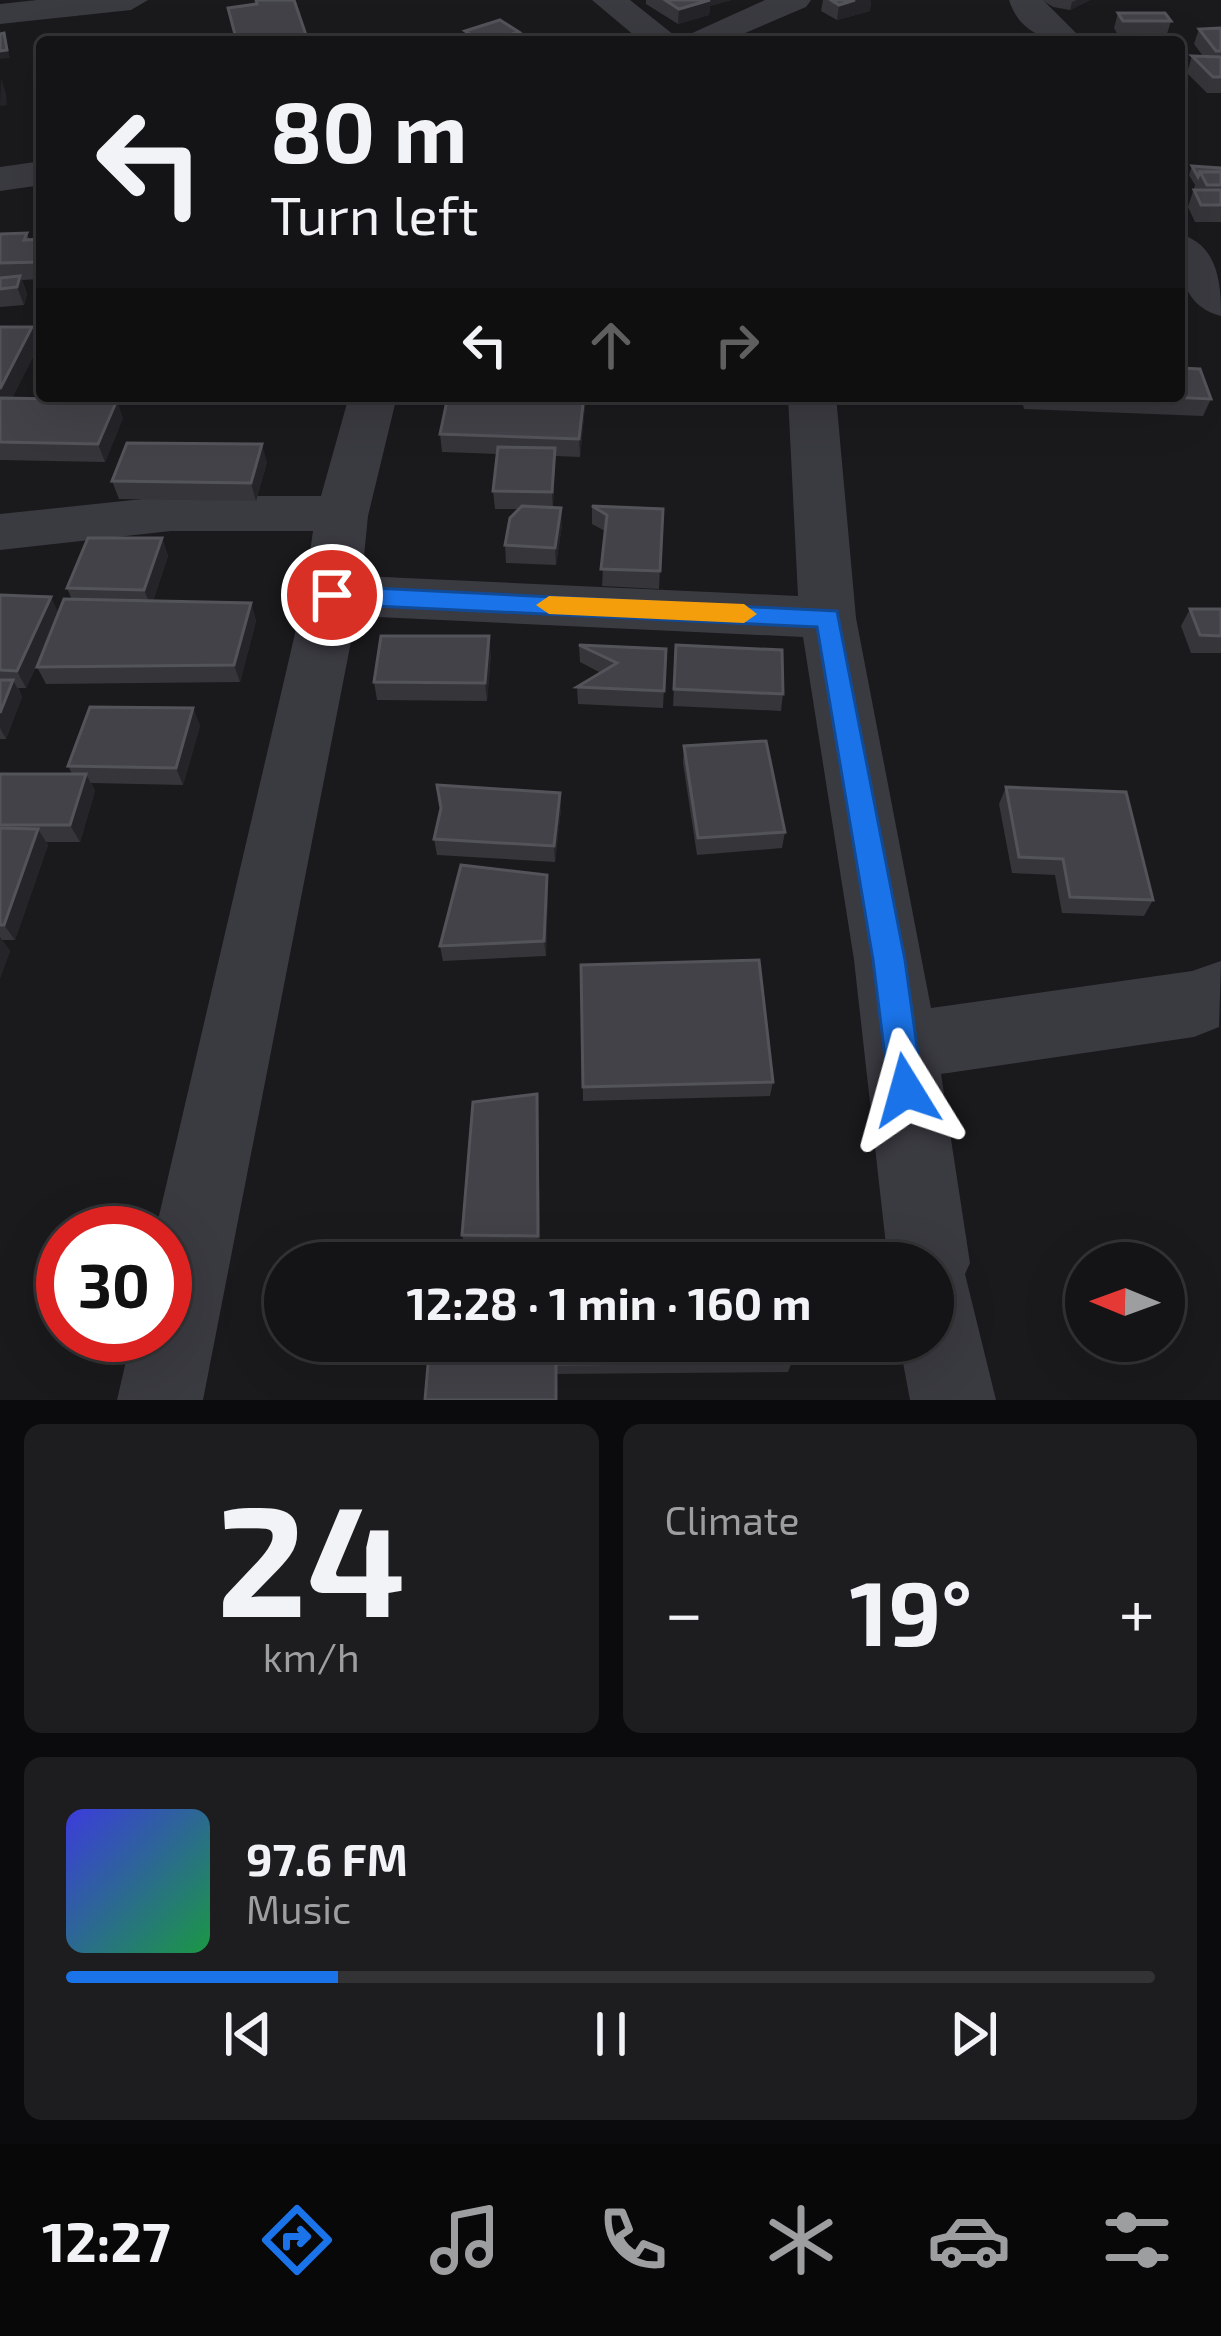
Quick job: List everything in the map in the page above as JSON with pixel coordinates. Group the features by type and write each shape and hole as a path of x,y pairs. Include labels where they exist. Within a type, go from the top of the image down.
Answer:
{"street":[{"path":"0,14 131,0"},
{"path":"609,0 656,36"},
{"path":"708,36 794,0"},
{"path":"1026,0 1030,12 1060,36"},
{"path":"0,178 36,174"},
{"path":"1185,255 1221,303"},
{"path":"160,1400 332,595 342,516 371,402"},
{"path":"812,402 828,618 901,1046 926,1242"},
{"path":"0,532 200,512 298,511 342,516"},
{"path":"332,595 828,618"},
{"path":"901,1046 1194,1004 1221,993"},
{"path":"946,1362 953,1400"}],"building":[{"path":"256,0 294,0 306,35 235,36 228,8 257,4"},
{"path":"665,0 710,0 679,9"},
{"path":"1118,13 1165,13 1171,21 1123,21"},
{"path":"500,20 519,32 473,36 465,31"},
{"path":"1221,28 1221,51 1216,51 1199,29"},
{"path":"4,33 7,50 0,51 0,34"},
{"path":"1192,56 1221,57 1221,77 1213,77"},
{"path":"1192,166 1221,168 1221,172 1200,172 1198,177"},
{"path":"1200,172 1221,172 1221,185 1207,185"},
{"path":"1194,190 1221,190 1221,205 1201,205"},
{"path":"27,233 24,240 36,239 36,262 0,263 0,234"},
{"path":"20,276 17,287 0,289 0,278"},
{"path":"0,327 32,327 0,389"},
{"path":"1185,368 1200,369 1211,399 1185,398"},
{"path":"0,398 116,402 98,444 0,442"},
{"path":"447,402 583,402 579,439 440,434"},
{"path":"127,443 262,444 251,483 112,481"},
{"path":"498,447 555,448 552,492 493,491"},
{"path":"522,506 561,508 555,548 505,545 510,518"},
{"path":"592,506 663,509 660,571 601,569 607,515"},
{"path":"88,538 162,538 144,590 67,588"},
{"path":"0,595 51,597 17,671 0,670"},
{"path":"64,599 251,603 234,665 37,667"},
{"path":"1190,609 1221,609 1221,636 1200,635"},
{"path":"381,636 489,636 485,683 374,682"},
{"path":"579,645 666,649 664,691 577,687 617,663"},
{"path":"676,645 782,650 783,694 674,689"},
{"path":"0,680 13,680 0,713"},
{"path":"90,707 193,708 176,768 68,766"},
{"path":"766,741 785,832 698,838 684,746"},
{"path":"0,774 86,774 70,825 0,825"},
{"path":"437,785 560,793 554,846 434,839 441,808"},
{"path":"1006,787 1126,792 1153,900 1070,897 1063,859 1019,857"},
{"path":"0,828 38,829 4,925 0,925"},
{"path":"461,865 547,875 544,941 440,946"},
{"path":"759,960 773,1082 583,1087 581,965"},
{"path":"537,1094 538,1236 462,1235 473,1102"},
{"path":"428,1362 792,1362 556,1364 556,1400 425,1400"}],"slow traffic":[{"path":"549,605 744,614"}],"route":[{"path":"332,595 828,618 889,960 906,1090"}]}
